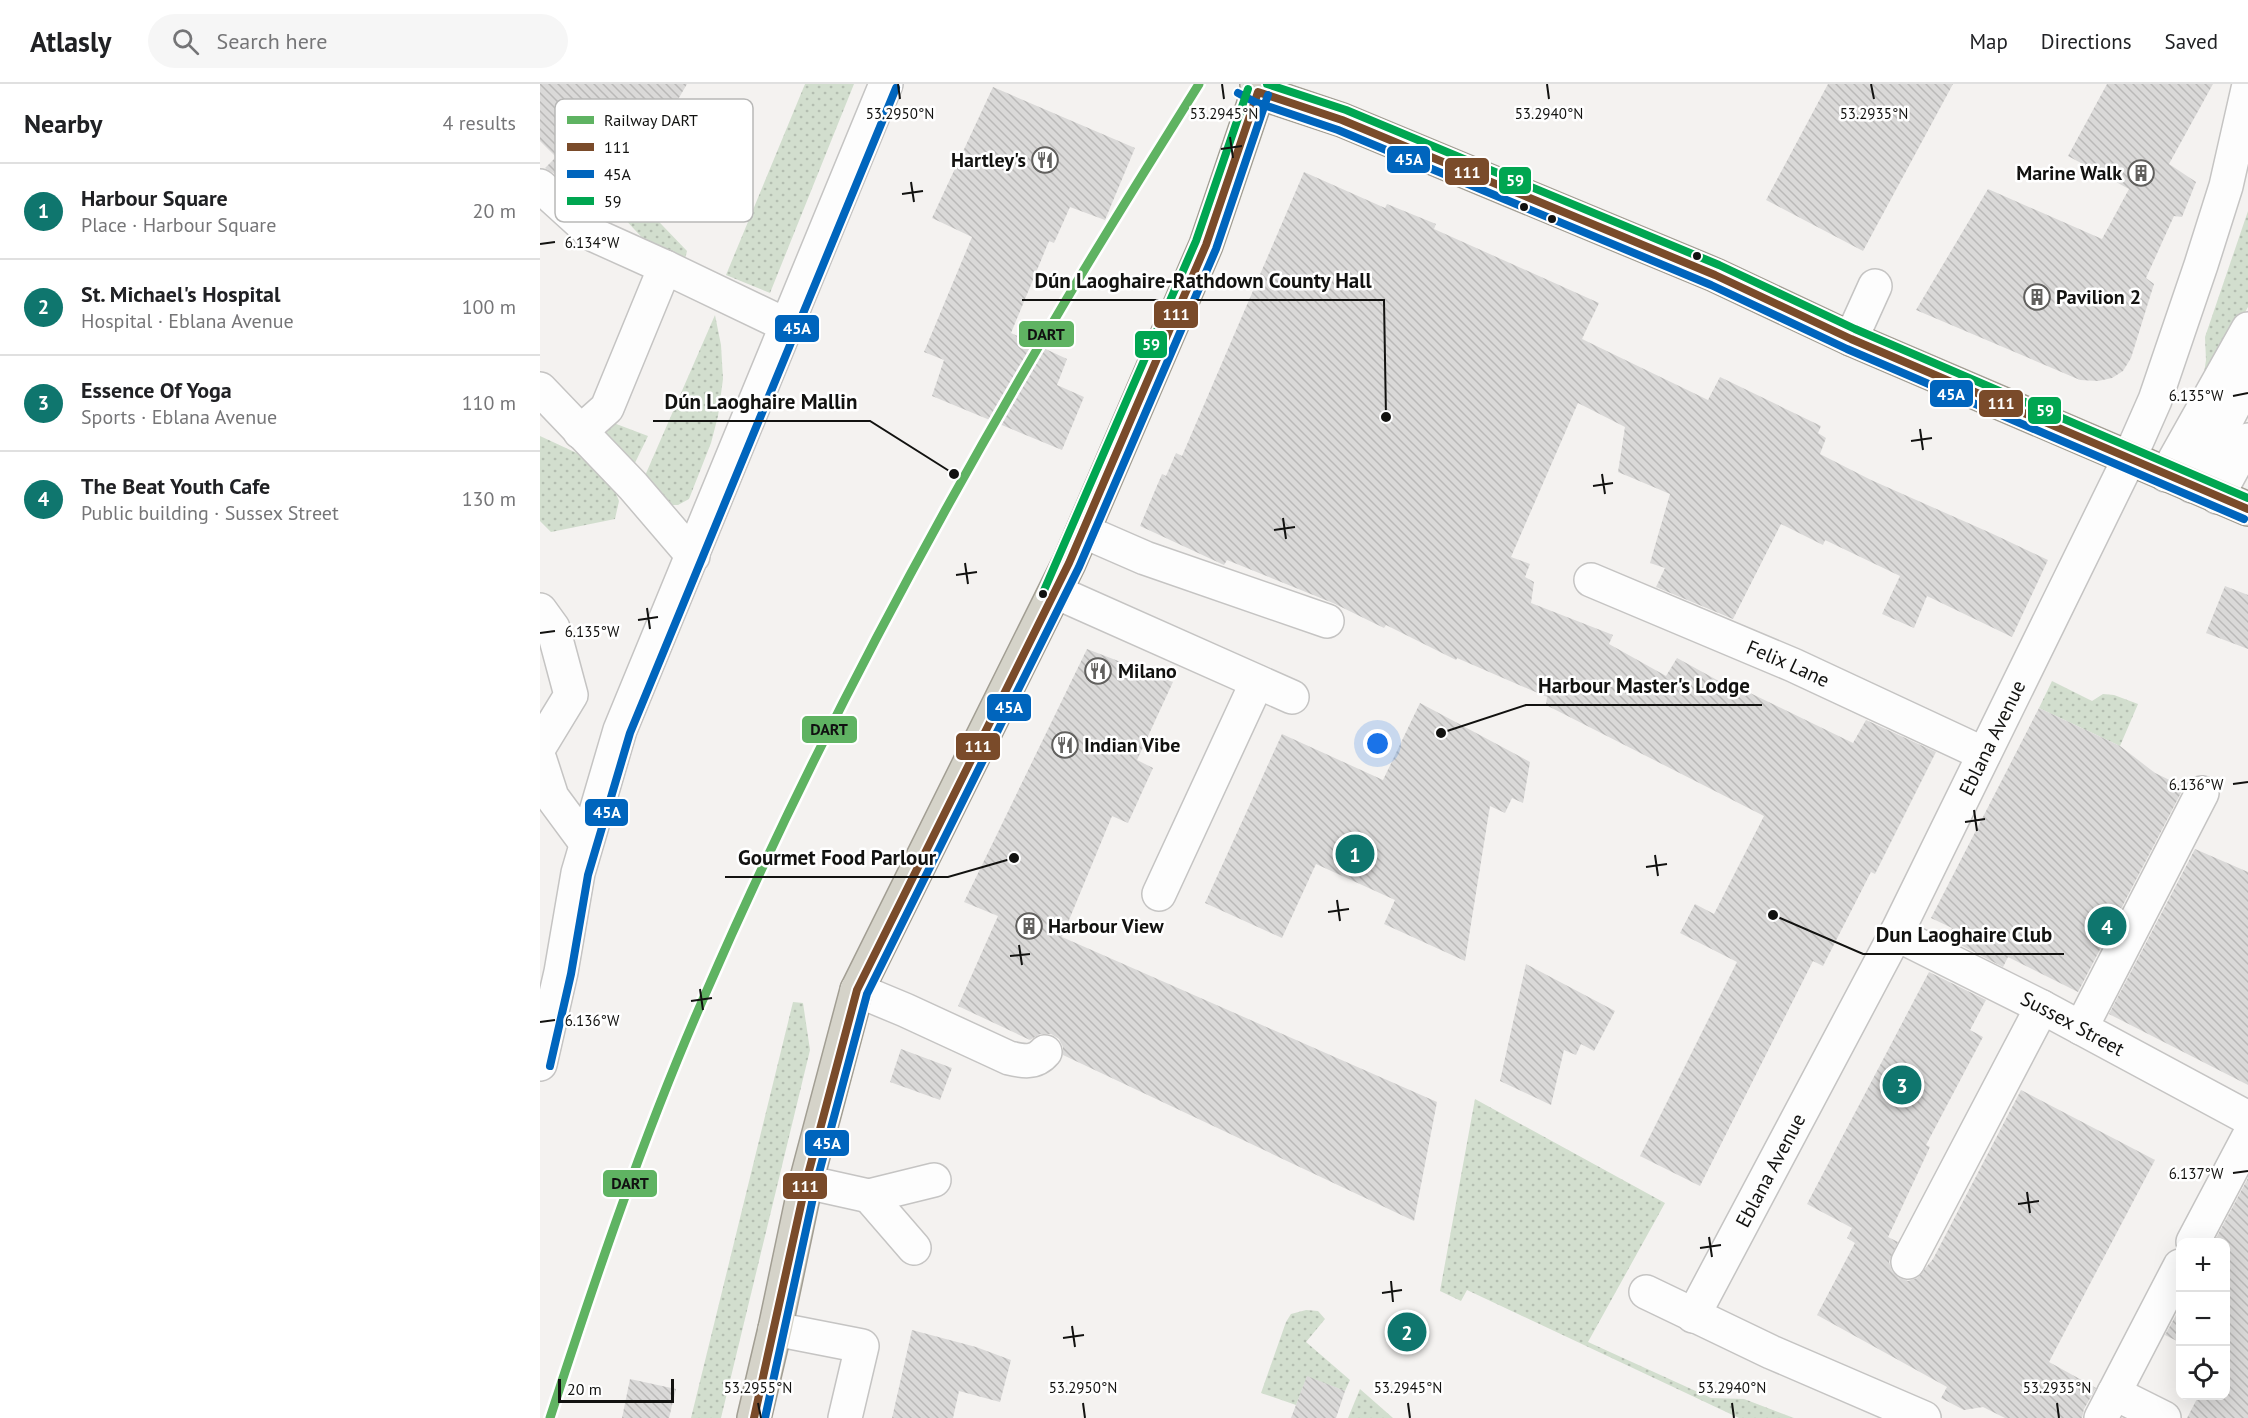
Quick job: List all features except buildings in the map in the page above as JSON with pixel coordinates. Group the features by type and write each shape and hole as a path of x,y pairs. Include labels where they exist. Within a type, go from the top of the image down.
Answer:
{"highway":[{"path":"754,1418 806,1182 857,990 984,731 1056,592 1083,531 1206,245 1253,87"}],"main road":[{"path":"1253,87 1342,120 1682,262 1851,339 2248,509"}],"street":[{"path":"540,1065 546,1011 578,873 620,730 886,84"},
{"name":"Eblana Avenue","path":"1693,1316 1896,934 2129,459 2155,400 2202,265 2226,186 2248,89"},
{"path":"540,186 555,200"},
{"path":"580,222 594,235 786,325"},
{"path":"580,432 608,408 665,267"},
{"path":"1851,339 1875,286"},
{"path":"2192,486 2248,329"},
{"path":"2192,486 2248,379"},
{"path":"540,389 633,486 693,556"},
{"path":"2192,486 2248,440"},
{"path":"1083,531 1145,558 1327,621"},
{"name":"Felix Lane","path":"1591,580 1794,665 1984,754"},
{"path":"1056,592 1292,697"},
{"path":"540,610 553,628 571,694 540,746"},
{"path":"1159,894 1257,682"},
{"path":"540,760 552,797 586,843"},
{"path":"2081,1028 2202,793"},
{"name":"Sussex Street","path":"1896,934 2042,1007 2248,1118"},
{"path":"857,990 1009,1058 1023,1061 1034,1060 1045,1052"},
{"path":"1908,1262 2042,1007"},
{"path":"2195,1238 2248,1138"},
{"path":"806,1182 869,1196 933,1180"},
{"path":"869,1196 914,1248"},
{"path":"2164,1418 2108,1406 2176,1276"},
{"path":"1647,1292 1771,1352 1924,1418"},
{"path":"775,1329 862,1346 845,1418"}],"green space":[{"path":"805,84 854,84 770,293 726,275 748,222 753,222 753,210"},
{"path":"2248,211 2248,307 2202,387 2206,360 2205,337"},
{"path":"628,222 659,222 687,251 685,259 647,243"},
{"path":"715,315 721,345 723,379 718,416 711,443 689,499 678,505 672,505 644,478"},
{"path":"611,422 648,436 633,467 604,436 604,426"},
{"path":"540,436 581,455 615,491 619,501 615,519 551,532 540,521"},
{"path":"2052,681 2092,701 2103,694 2114,695 2138,704 2120,746 2039,708"},
{"path":"793,1002 803,1003 810,1050 721,1418 691,1418"},
{"path":"1475,1099 1665,1203 1588,1342 1711,1398 1744,1399 1794,1418 1739,1418 1467,1290 1461,1301 1440,1291"},
{"path":"1306,1310 1318,1311 1325,1319 1306,1342 1350,1380 1345,1391 1307,1377 1296,1405 1261,1393 1286,1322 1291,1314"},
{"path":"1360,1389 1393,1418 1348,1418"}],"rail line":[{"name":"DART","path":"550,1418 603,1259 661,1101 704,997 785,820 872,646 965,475 1079,279 1199,84"}],"transit line":[{"name":"59","path":"1267,84 1346,110 1719,265 1855,329 2248,498"},
{"name":"45A","path":"550,1066 571,974 588,875 630,733 896,88"},
{"name":"59","path":"1042,595 1196,241 1248,89"},
{"name":"111","path":"1258,92 1342,120 1715,275 1851,339 2248,509"},
{"name":"111","path":"754,1418 806,1182 857,990 1069,563 1206,245 1258,92"},
{"name":"45A","path":"1238,93 1255,102 1338,130 1711,285 1847,349 2244,519"},
{"name":"45A","path":"765,1418 816,1184 867,994 1079,567 1216,249 1268,95"}],"place":[{"name":"Hartley's","path":"1045,160"},
{"name":"Marine Walk","path":"2141,173"},
{"name":"Pavilion 2","path":"2037,297"},
{"name":"Dún Laoghaire-Rathdown County Hall","path":"1386,417"},
{"name":"Dún Laoghaire Mallin","path":"954,474"},
{"name":"Milano","path":"1098,671"},
{"name":"Harbour Master's Lodge","path":"1441,733"},
{"name":"Indian Vibe","path":"1065,745"},
{"name":"Harbour Square","path":"1355,854"},
{"name":"Gourmet Food Parlour","path":"1014,858"},
{"name":"Dun Laoghaire Club","path":"1773,915"},
{"name":"Harbour View","path":"1029,926"},
{"name":"The Beat Youth Cafe","path":"2107,926"},
{"name":"Essence Of Yoga","path":"1902,1085"},
{"name":"St. Michael's Hospital","path":"1407,1332"}]}
